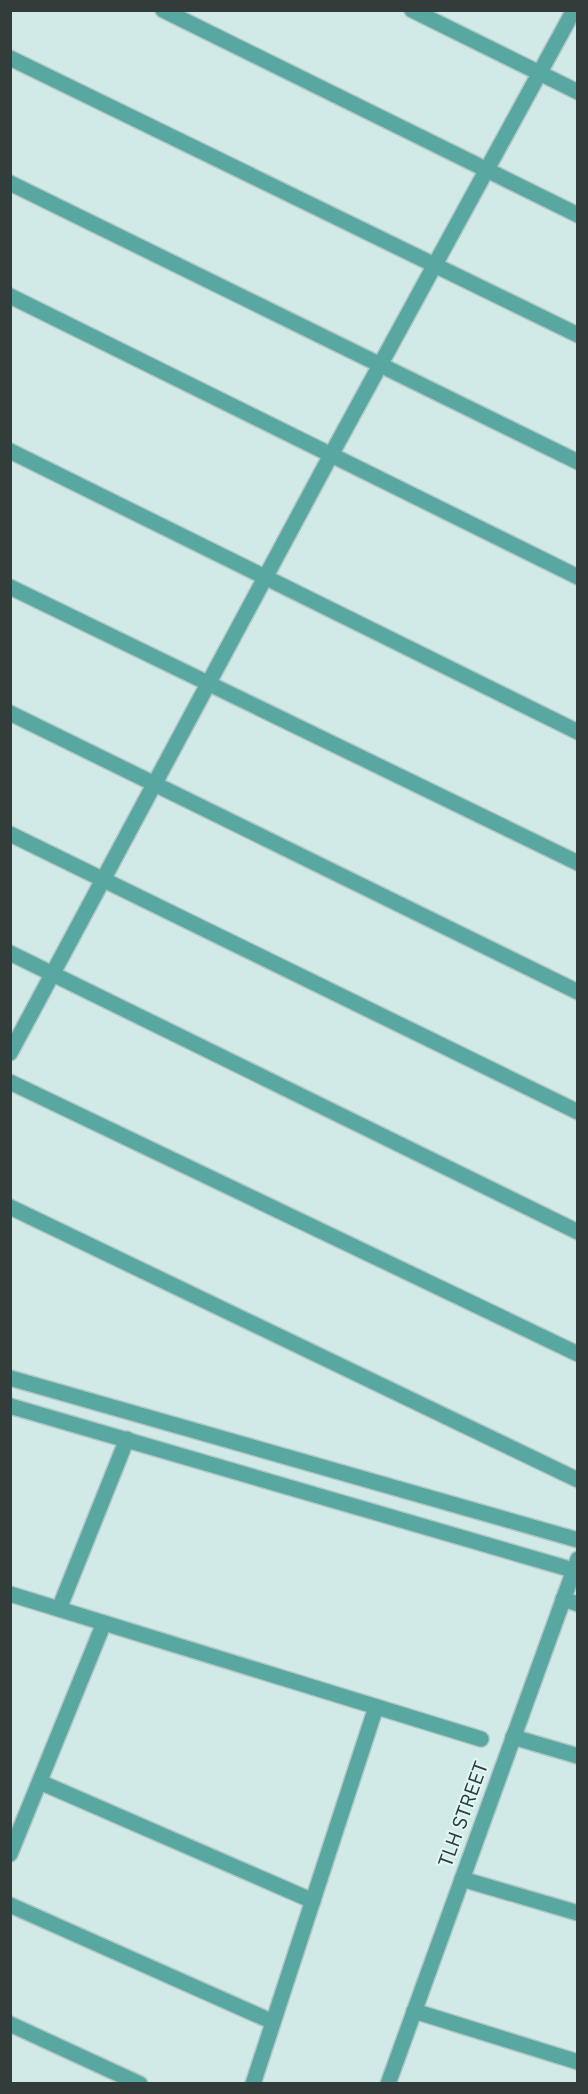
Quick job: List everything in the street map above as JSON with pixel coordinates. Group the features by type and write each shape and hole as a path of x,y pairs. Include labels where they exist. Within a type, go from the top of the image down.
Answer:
{"street":[{"path":"163,10 578,214"},
{"path":"412,10 578,92"},
{"path":"10,1053 331,455 574,10"},
{"path":"10,58 578,335"},
{"path":"10,183 578,462"},
{"path":"10,296 578,577"},
{"path":"10,451 578,732"},
{"path":"10,587 578,863"},
{"path":"10,713 578,992"},
{"path":"10,834 578,1112"},
{"path":"10,953 578,1232"},
{"path":"10,1082 578,1354"},
{"path":"10,1207 578,1480"},
{"path":"10,1378 578,1540"},
{"path":"10,1407 575,1565"},
{"path":"59,1609 127,1439"},
{"name":"TLH STREET","path":"388,2084 513,1737 570,1602 575,1565"},
{"path":"10,1594 482,1739"},
{"path":"10,1854 104,1623"},
{"path":"253,2084 376,1707"},
{"path":"513,1737 578,1756"},
{"path":"40,1782 313,1901"},
{"path":"462,1879 578,1913"},
{"path":"10,1905 273,2022"},
{"path":"414,2011 578,2062"},
{"path":"10,2024 140,2084"}]}
